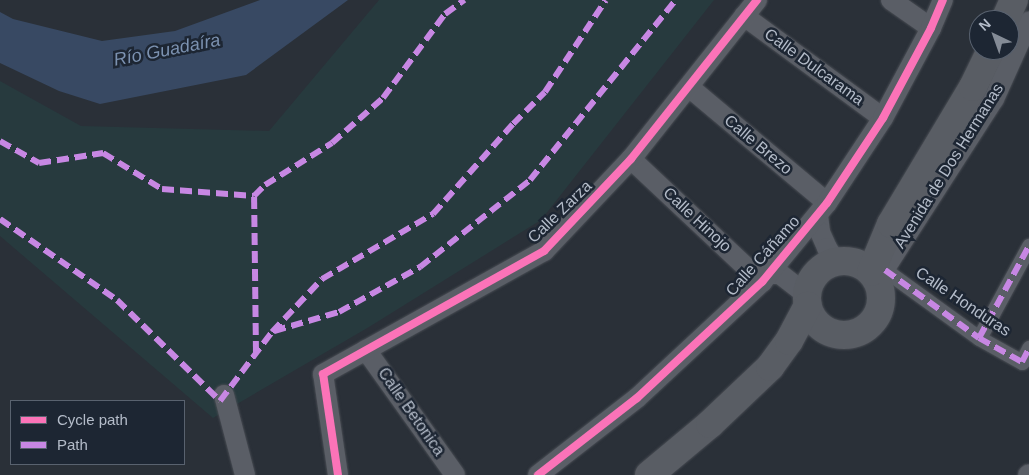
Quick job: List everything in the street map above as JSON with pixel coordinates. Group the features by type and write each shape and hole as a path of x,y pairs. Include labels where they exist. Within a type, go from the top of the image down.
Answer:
{"main road":[{"path":"864,269 973,86 986,60"},
{"path":"648,475 710,424 770,367 789,341 807,301 816,274 864,269"},
{"path":"770,367 805,346 835,334 858,333 876,318 881,296 864,269"},
{"path":"807,301 818,324 835,334"}],"street":[{"name":"Calle Zarza","path":"338,475 323,374 544,251 631,159 756,0"},
{"path":"891,0 931,28"},
{"name":"Calle Cáñamo","path":"538,475 637,398 766,278 823,209 882,118 931,28 943,0"},
{"name":"Calle Dulcarama","path":"744,16 882,118"},
{"name":"Avenida de Dos Hermanas","path":"864,269 994,99 1029,22"},
{"name":"Calle Brezo","path":"689,87 823,209"},
{"name":"Calle Hinojo","path":"631,159 766,278"},
{"path":"823,209 820,232 827,248 864,269"},
{"path":"979,338 1029,246"},
{"name":"Calle Honduras","path":"864,269 979,338 1025,355"},
{"path":"766,278 780,274 807,301"},
{"name":"Calle Betonica","path":"366,350 455,475"},
{"path":"224,395 245,475"}],"green space":[{"path":"379,0 714,0 541,220 369,327 213,418 0,236 0,81 81,126 269,131"}],"water":[{"name":"Río Guadaíra","path":"260,0 348,0 246,75 100,104 59,91 0,63 0,12 13,19 102,41 175,31"}],"marked path":[{"path":"256,353 254,196 265,185 332,143 383,98 445,14 464,0"},
{"path":"0,219 117,300 220,401 272,332 322,279 433,214 513,124 545,92 606,0"},
{"path":"274,331 339,312 420,267 530,180 676,0"},
{"path":"0,141 39,163 103,153 162,189 254,196"},
{"path":"979,338 1029,246"},
{"path":"885,270 979,338 1022,362 1029,348"}],"cycle path":[{"path":"338,475 323,374 544,251 631,159 757,0"},
{"path":"538,475 637,398 762,282 827,203 883,118 931,28 943,0"}]}
